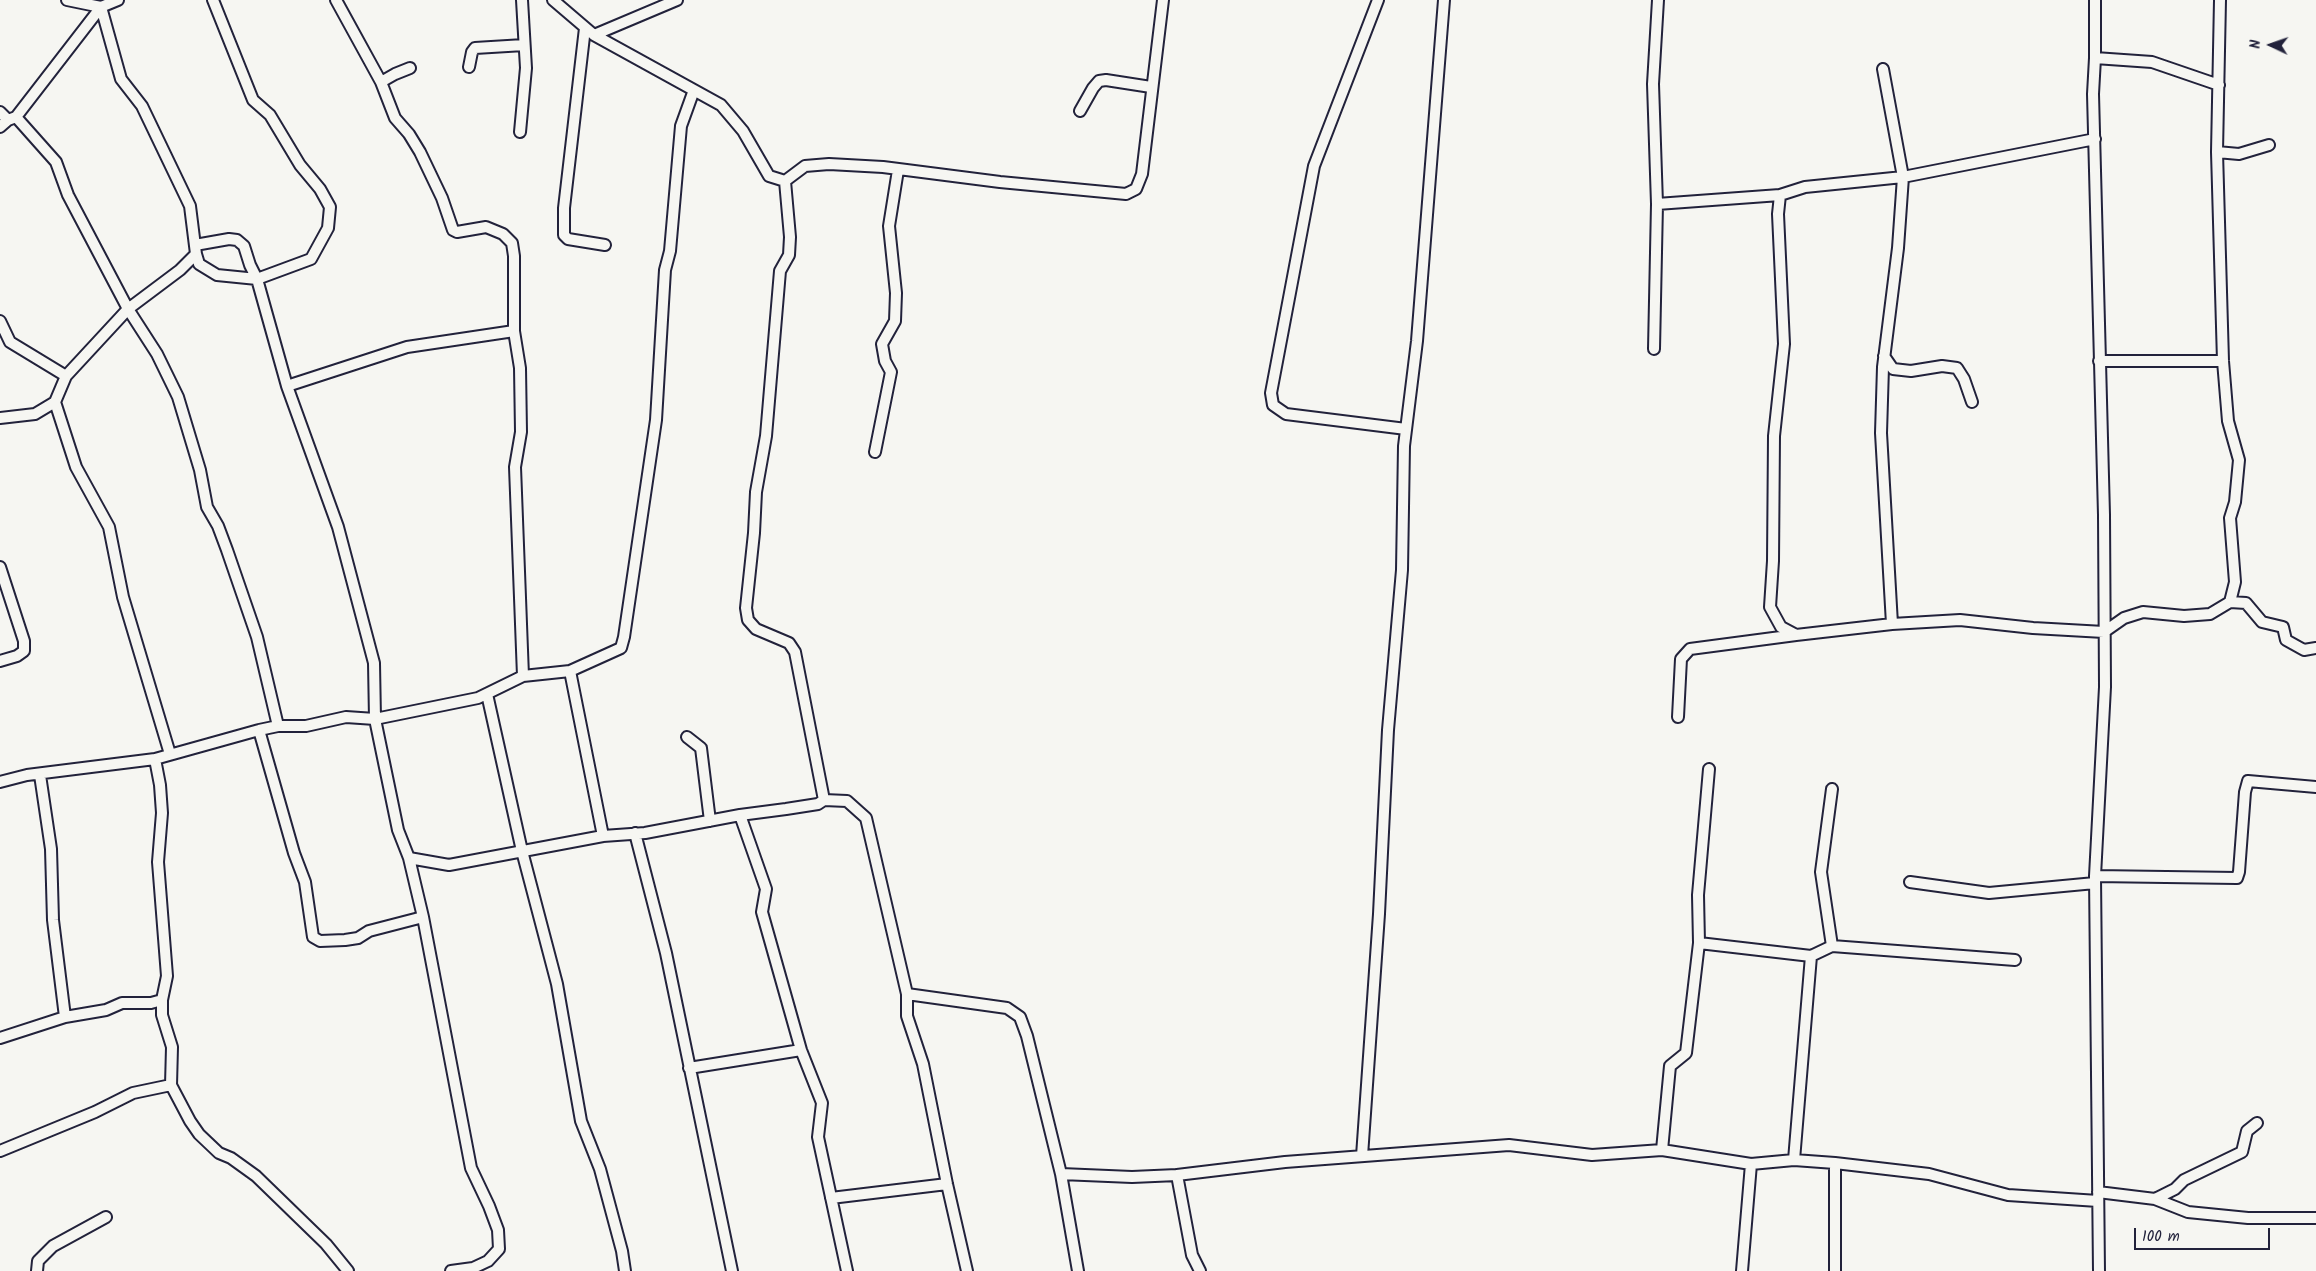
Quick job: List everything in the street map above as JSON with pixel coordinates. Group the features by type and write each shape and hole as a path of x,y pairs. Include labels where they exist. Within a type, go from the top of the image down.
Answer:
{"street":[{"path":"67,0 101,7"},
{"path":"8,121 101,7 118,0"},
{"path":"101,7 121,79 142,106 190,206 199,264 217,275 257,279 311,259 328,228 330,207 320,189 300,166 270,115 252,100 213,0"},
{"path":"336,0 381,82 395,118 409,134 420,152 442,198 453,230 457,232 486,226 503,234 512,243 514,256 514,332 520,368 521,432 515,467 523,676"},
{"path":"520,132 526,68 522,0"},
{"path":"553,0 594,35 721,105 743,131 769,176 785,181"},
{"path":"594,35 677,0"},
{"path":"785,181 805,166 829,164 884,166 898,170 1126,194 1136,189 1142,174 1163,0"},
{"path":"1378,0 1314,166 1271,394 1273,405 1286,414 1406,429"},
{"path":"1362,1156 1380,914 1388,730 1402,570 1404,446 1417,341 1444,0"},
{"path":"1654,349 1657,204 1653,84 1658,0"},
{"path":"2094,0 2095,58 2093,94 2104,515 2105,687 2095,879 2099,1271"},
{"path":"2220,0 2218,152 2223,361 2228,422 2239,460 2235,502 2230,518 2235,582 2230,602"},
{"path":"585,28 564,208 564,235 568,239 605,246"},
{"path":"469,66 472,52 476,48 524,45"},
{"path":"2095,58 2152,62 2219,85"},
{"path":"381,82 410,68"},
{"path":"1883,69 1903,177 1898,248 1884,356 1881,433 1892,624"},
{"path":"1080,111 1092,88 1099,81 1106,80 1151,87"},
{"path":"0,782 27,775 40,775 154,758 278,726 306,726 346,717 375,719 478,698 523,676 570,672 621,648 656,420 665,270 670,251 681,126 694,90"},
{"path":"0,112 56,162 68,194 128,309 157,354 178,397 200,470 207,507 218,526 257,637 278,726"},
{"path":"1657,204 1780,194 1805,187 1903,177 2095,139"},
{"path":"2218,152 2239,154 2268,145"},
{"path":"875,452 891,372 885,361 882,344 895,321 896,293 889,226 898,170"},
{"path":"785,181 790,237 789,255 780,271 766,436 756,492 754,533 746,608 748,620 756,629 789,642 796,652 824,800"},
{"path":"1780,194 1778,214 1784,344 1774,436 1773,561 1770,607 1781,627 1796,635"},
{"path":"0,418 35,414 55,402 66,376 128,309 180,270 196,250 229,238 237,240 244,246 257,279 287,386 338,528 374,663 375,719 398,830 409,858 423,917 471,1168 498,1230 499,1249 488,1261 473,1268 451,1271"},
{"path":"0,322 10,342 66,376"},
{"path":"287,386 407,347 514,332"},
{"path":"1884,356 1893,369 1911,371 1942,366 1957,368 1964,379 1972,402"},
{"path":"2099,361 2223,361"},
{"path":"55,402 76,467 109,527 123,597 170,754"},
{"path":"0,567 24,640 24,650 17,656 0,661"},
{"path":"1678,717 1681,658 1690,649 1892,624 1960,620 2033,628 2104,632 2124,618 2143,612 2184,616 2210,614 2230,602 2246,603 2262,622 2283,627 2286,640 2304,650 2316,648"},
{"path":"570,672 603,836"},
{"path":"487,694 522,851 557,984 581,1121 600,1168 622,1250 625,1271"},
{"path":"260,730 294,853 305,882 313,937 320,941 358,938 369,931 423,917"},
{"path":"687,737 701,748 710,821"},
{"path":"154,758 160,785 162,813 158,862 167,976 162,1000 162,1015 172,1047 171,1085 174,1093 181,1101 190,1121 199,1134 219,1153 231,1158 256,1176 326,1244 348,1271"},
{"path":"1662,1150 1670,1066 1686,1053 1700,943 1698,895 1709,769"},
{"path":"40,775 51,849 53,920 66,1017"},
{"path":"1910,882 1989,893 2095,879 2237,878 2245,792 2248,781 2316,787"},
{"path":"1832,790 1820,872 1832,946"},
{"path":"409,858 449,865 603,836 635,834 740,815 786,810 818,804 824,800 847,801 866,818 907,994 907,1016 922,1064 967,1271"},
{"path":"740,815 766,889 762,912 802,1050 822,1103 818,1137 847,1271"},
{"path":"635,834 666,953 732,1271"},
{"path":"1700,943 1811,956 1832,946 2015,960"},
{"path":"1794,1160 1811,956"},
{"path":"907,994 1007,1008 1020,1017 1027,1036 1061,1174 1078,1271"},
{"path":"0,1038 66,1017 106,1010 122,1002 151,1003 162,1000"},
{"path":"689,1068 802,1050"},
{"path":"0,1150 94,1112 133,1093 171,1085"},
{"path":"2155,1198 2175,1189 2184,1180 2242,1152 2247,1131 2257,1123"},
{"path":"1061,1174 1132,1177 1178,1175 1362,1156 1508,1145 1592,1155 1662,1150 1751,1164 1794,1160 1929,1174 2008,1196 2155,1198 2188,1212 2248,1218 2316,1218"},
{"path":"1835,1163 1835,1271"},
{"path":"1742,1271 1751,1164"},
{"path":"1178,1175 1192,1255 1200,1271"},
{"path":"831,1198 947,1184"},
{"path":"37,1271 38,1261 52,1246 106,1217"}]}
